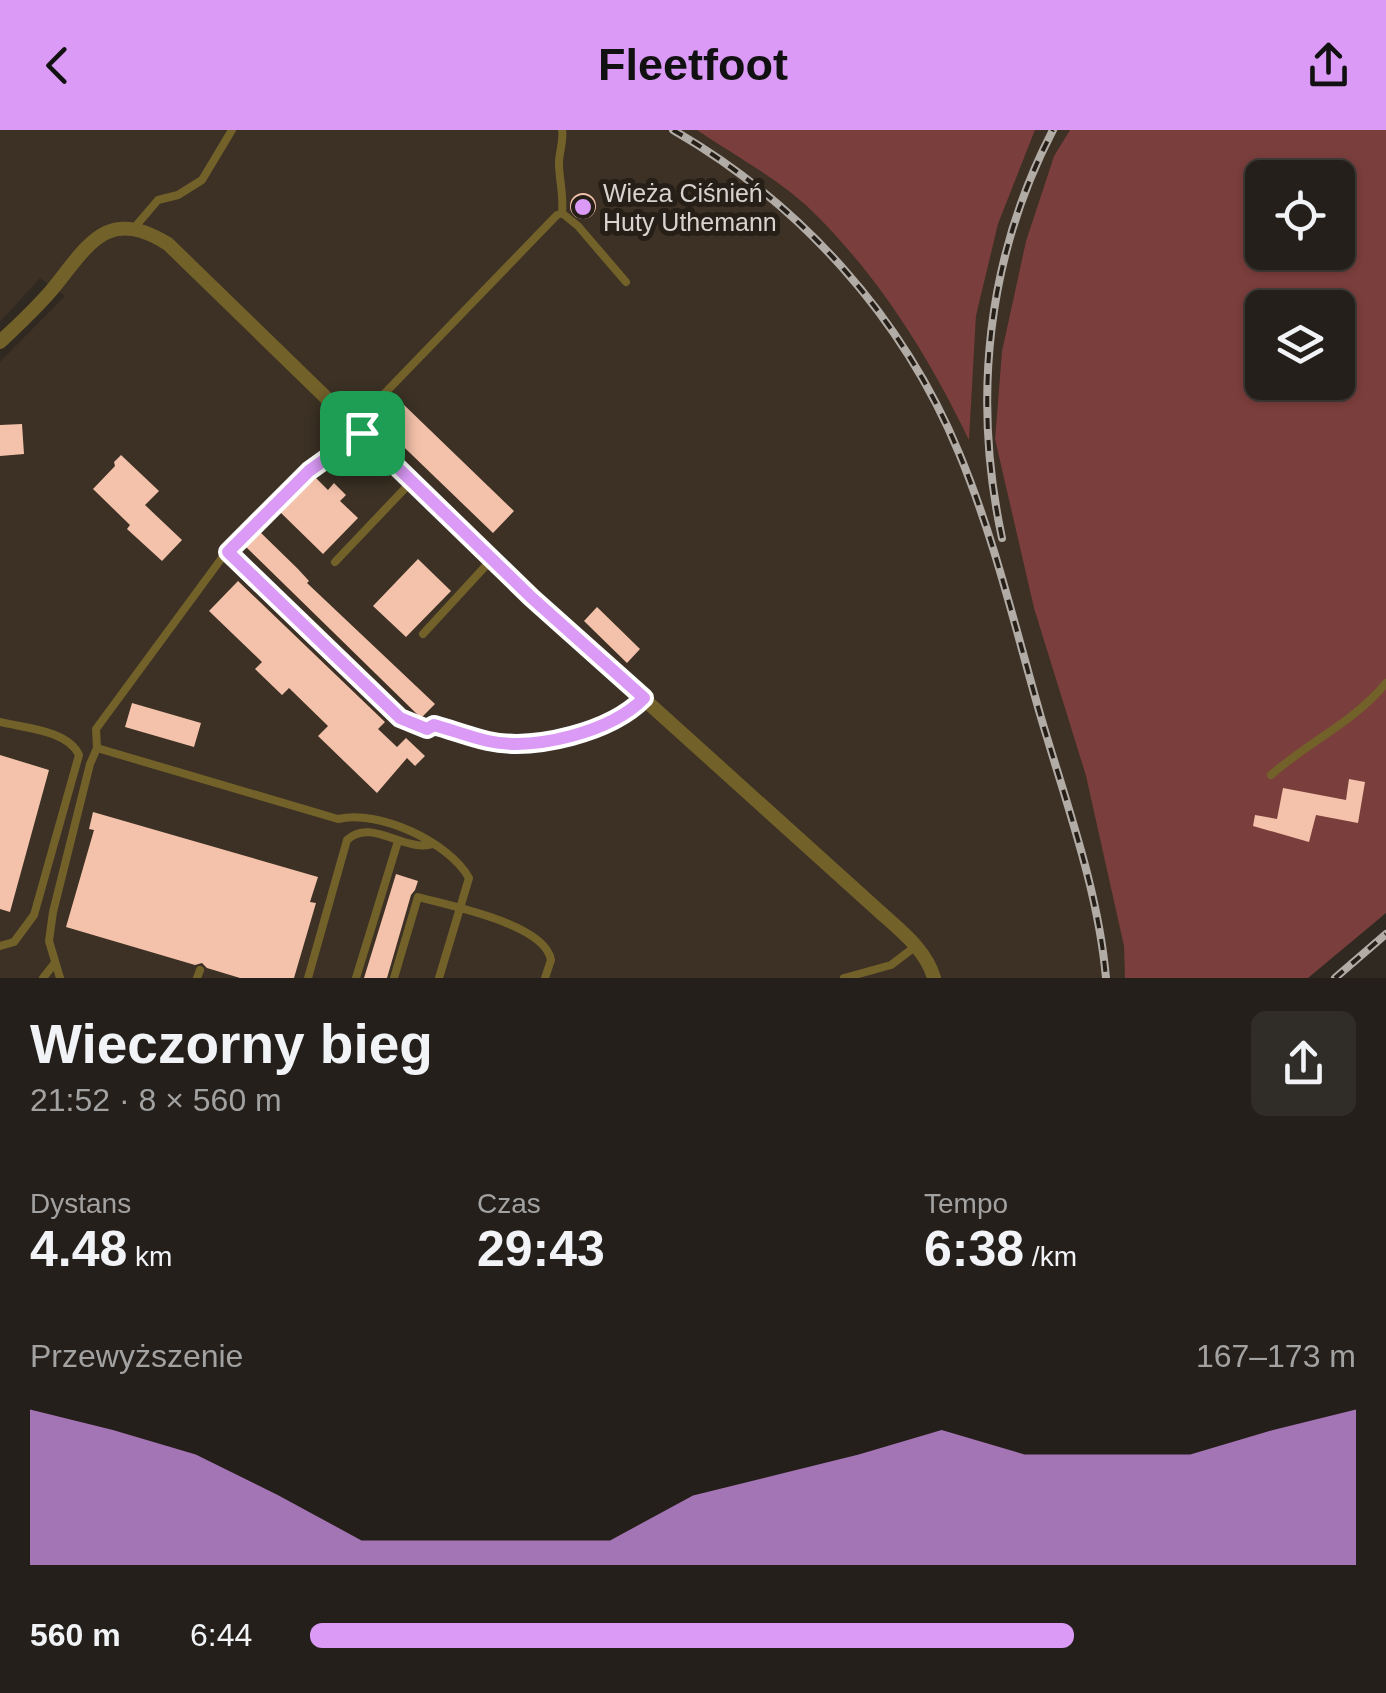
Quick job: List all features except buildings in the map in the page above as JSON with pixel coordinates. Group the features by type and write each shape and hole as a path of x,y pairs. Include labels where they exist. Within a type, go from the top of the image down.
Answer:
{"street":[{"path":"0,342 28,316 94,238 118,228 134,228 150,232 168,244 492,559 916,946 934,978"}],"lane":[{"path":"134,228 158,200 178,195 202,180 232,130"},
{"path":"60,978 49,941 52,912 97,748 96,729 228,552 309,471 358,429 562,213 562,130"},
{"path":"562,213 626,282"},
{"path":"335,562 412,482"},
{"path":"228,552 400,718 411,724 427,729 434,725 489,742 540,742 587,732 631,711 644,698"},
{"path":"423,634 492,559"},
{"path":"1271,775 1298,751 1346,722 1386,683"},
{"path":"0,722 66,740 79,755 34,915 14,942 0,946"},
{"path":"97,748 338,818 355,815 416,833 460,861 469,878 439,978"},
{"path":"308,978 347,840 355,833 369,831 420,848 434,844"},
{"path":"356,978 398,842"},
{"path":"394,978 418,897 510,925 545,944 552,960 545,978"},
{"path":"844,978 891,965 916,946"},
{"path":"43,978 54,964"}],"shaded area":[{"path":"0,130 775,130 878,273 938,367 969,437 976,316 998,224 1035,130 1070,130 1054,156 1026,241 1002,351 995,439 1140,978 0,978 0,362 65,296 40,278 0,322"},
{"path":"697,130 1035,130 998,224 976,316 969,440 900,317 835,234 785,188"},
{"path":"1070,130 1386,130 1386,913 1308,978 1125,978 1124,946 1086,776 1034,608 995,439 1002,351 1026,241 1054,156"}],"railway":[{"path":"673,130 719,159 805,228 877,310 936,403 972,485 1003,582 1088,878 1106,978"},
{"path":"1002,538 988,433 992,329 1013,228 1053,130"},
{"path":"1335,978 1386,934"}],"place":[{"name":"Wieża Ciśnień Huty Uthemann","path":"583,207"}],"route":[{"path":"362,433 532,598 644,698 631,711 587,732 540,742 489,742 434,725 427,729 400,718 228,552 309,471 362,433"}]}
